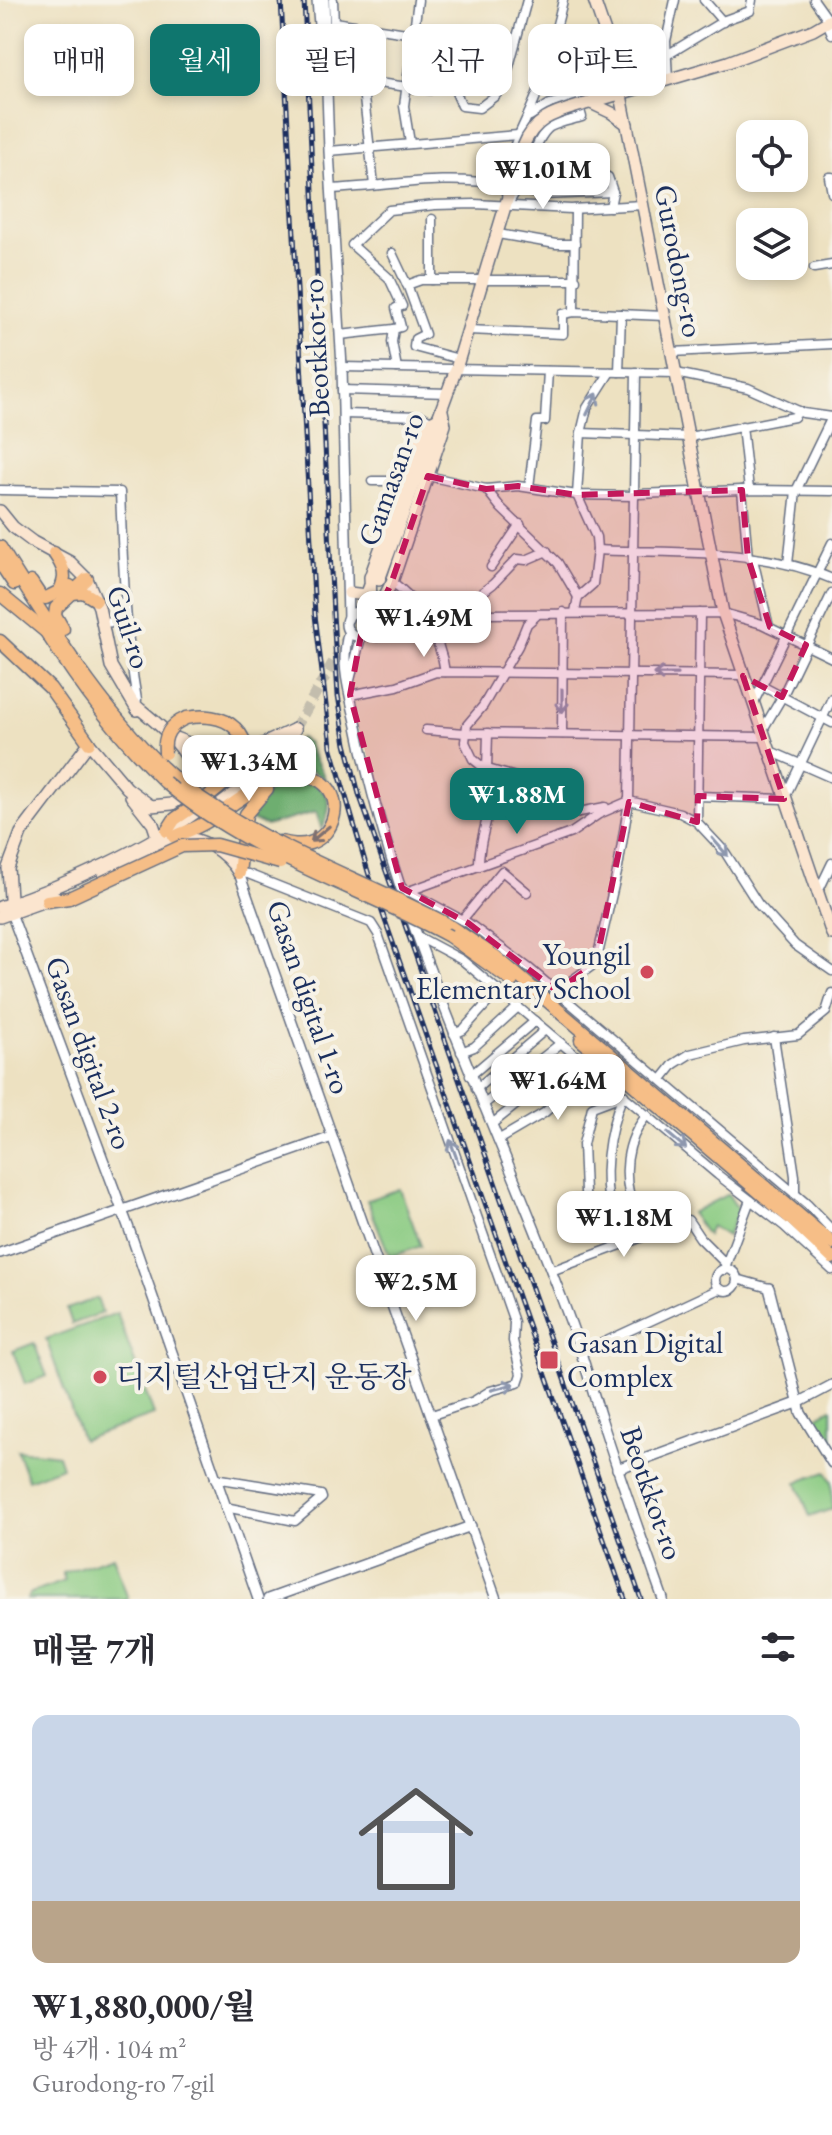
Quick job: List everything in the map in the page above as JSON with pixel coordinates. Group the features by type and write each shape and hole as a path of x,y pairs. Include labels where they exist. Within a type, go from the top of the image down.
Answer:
{"main road":[{"name":"Gurodong-ro","path":"587,0 595,24"},
{"name":"Gurodong-ro","path":"594,0 602,24"},
{"name":"Gamasan-ro","path":"668,80 728,62 829,21"},
{"path":"590,96 583,102 612,113 628,125"},
{"name":"Gamasan-ro","path":"381,581 437,416 458,364 498,234 528,152 529,132 542,119 583,102 616,96"},
{"name":"Gurodong-ro","path":"621,96 723,613 784,799 818,893 827,907 832,934"},
{"path":"437,416 445,425 428,476 363,624 381,581 404,485 425,424 437,416"},
{"name":"Guil-ro","path":"0,511 13,527 70,562 87,579 96,600 111,666 134,704"},
{"path":"0,545 12,554 41,597 49,598 65,592 87,579"},
{"path":"0,545 33,600 97,691 140,745 217,822 304,869 380,901 449,936 509,978 791,1219 832,1258"},
{"path":"54,553 65,573 65,592 55,615 89,668 97,691"},
{"path":"0,563 88,696 134,751 232,820 445,923 496,957 832,1243"},
{"path":"348,590 366,595 381,581"},
{"path":"65,592 83,592 96,600"},
{"path":"0,594 45,631"},
{"path":"0,641 50,688 89,743 127,788 151,806 167,806 178,800 187,789 191,778 190,765 171,736 134,704"},
{"path":"134,704 148,723 190,765"},
{"path":"166,836 174,820 237,772 244,756 241,736 231,724 207,717 186,718 167,732 165,753 171,777"},
{"path":"47,901 96,881 226,799 288,744 295,729 244,752 218,753 199,749 171,736"},
{"path":"5,910 8,868 21,833 89,743"},
{"path":"5,910 166,836 204,824 278,778 308,775 328,787 333,798 334,816 328,831 321,837 300,844 270,840"},
{"path":"239,873 246,814 278,778"},
{"path":"127,788 135,804 166,836 201,840 234,864 239,873"},
{"path":"5,910 69,898 182,846 216,845 304,869"}],"street":[{"name":"Beotkkot-ro","path":"317,0 318,24"},
{"name":"Beotkkot-ro","path":"324,0 325,24"},
{"path":"333,0 334,22 402,32"},
{"path":"414,24 418,0"},
{"path":"512,55 527,0"},
{"path":"556,24 563,0"},
{"path":"668,80 666,41 675,0"},
{"path":"704,0 723,22"},
{"path":"667,55 723,22 750,11 752,0"},
{"path":"812,0 829,21 832,34"},
{"path":"512,40 516,40"},
{"name":"Beotkkot-ro","path":"327,96 342,367 349,631 344,648 345,672 363,762 419,937 470,1076 551,1271 663,1599"},
{"path":"364,96 374,185"},
{"path":"405,96 410,143"},
{"path":"458,96 462,106 479,108 495,96"},
{"path":"508,204 503,185 518,135 536,96"},
{"path":"544,96 547,101 555,103 583,102"},
{"path":"527,118 555,103"},
{"path":"329,151 518,135"},
{"path":"508,204 519,189 528,152 608,177 613,192 610,207"},
{"path":"832,177 829,177 832,193"},
{"path":"331,189 440,179 503,185"},
{"path":"519,189 541,195 613,192"},
{"path":"340,335 401,327 396,308 402,306 389,278 352,245 389,210 435,205 508,204 575,209 643,205"},
{"path":"574,312 575,209"},
{"path":"432,219 432,280"},
{"path":"498,234 556,244 575,244"},
{"path":"392,253 425,334 415,339 414,347 458,364"},
{"path":"814,268 832,265"},
{"path":"407,285 421,280 576,280"},
{"path":"468,330 563,334 563,314 574,312 664,316"},
{"path":"575,612 578,597 593,584 597,550 590,520 577,495 581,433 587,408 614,372 621,314"},
{"path":"394,329 392,342 397,368"},
{"path":"672,352 832,344"},
{"path":"342,367 397,368 458,364 548,371 676,373 748,388 799,411 832,417 796,491 788,564"},
{"path":"529,487 537,421 545,421 548,371"},
{"path":"557,991 596,963 618,868 629,801 636,372"},
{"name":"Gamasan-ro","path":"342,390 448,393"},
{"path":"581,433 689,437 794,417 799,411"},
{"name":"Gamasan-ro","path":"343,414 437,416"},
{"path":"742,426 750,559 769,627"},
{"path":"428,476 486,489 518,486 577,495 832,491"},
{"name":"Gamasan-ro","path":"372,481 397,481 404,485"},
{"path":"486,489 501,508 547,551 578,597"},
{"path":"0,490 120,492 127,621 137,700 134,704"},
{"path":"491,567 520,524"},
{"path":"753,704 832,543"},
{"path":"597,550 711,553 788,564 832,579"},
{"path":"439,626 493,584 517,559 526,560 547,551"},
{"name":"Gamasan-ro","path":"381,581 412,597 421,608 443,654 445,672"},
{"path":"348,590 363,624"},
{"path":"426,730 699,738 763,735 832,593"},
{"path":"562,734 563,612"},
{"path":"697,822 700,613"},
{"path":"348,619 351,614 377,637 407,628 470,625 486,614 723,613 769,627 832,658"},
{"path":"542,614 533,617 527,624 483,706 467,725 465,733 473,759 487,769 554,788 574,813 629,801 680,813 697,822 725,852 758,904 795,945 832,971"},
{"path":"101,623 127,621"},
{"name":"Beotkkot-ro","path":"350,690 363,624"},
{"path":"349,631 363,624"},
{"path":"350,690 377,691 445,672 743,675"},
{"path":"762,686 832,723"},
{"path":"698,796 784,799 832,698"},
{"path":"479,866 478,854 490,803 470,793 487,769 488,733"},
{"path":"768,750 832,778"},
{"path":"405,890 571,833 617,804"},
{"path":"818,893 832,863"},
{"path":"462,920 502,871 527,892"},
{"path":"239,873 371,923 378,934 514,1322 513,1341 521,1374 518,1383 512,1386 490,1391 474,1401 432,1415"},
{"name":"Gasan digital 1-ro","path":"239,873 496,1599"},
{"path":"405,890 462,920 557,991 830,1227"},
{"name":"Gasan digital 2-ro","path":"5,910 122,1210 258,1599"},
{"path":"419,937 462,960 718,1175 784,1226 832,1270"},
{"path":"454,1034 463,1030 499,990"},
{"path":"662,1079 674,1064 690,1054 744,1041 798,1035 826,1012 832,993"},
{"path":"461,1052 474,1047 518,1007"},
{"path":"470,1076 535,1021"},
{"path":"476,1089 545,1030"},
{"path":"774,1037 795,1194"},
{"path":"483,1105 561,1043"},
{"path":"492,1124 577,1056"},
{"path":"498,1140 544,1113 593,1070"},
{"path":"586,1215 583,1144 592,1107 624,1095"},
{"path":"611,1216 606,1150 624,1095"},
{"path":"633,1207 627,1188 627,1162 632,1136 647,1115"},
{"name":"Gasan digital 1-ro","path":"122,1210 332,1137"},
{"path":"719,1289 716,1276 725,1267 750,1200"},
{"path":"0,1253 122,1210"},
{"path":"551,1271 688,1220 737,1279 769,1288 804,1418 832,1463"},
{"path":"581,1353 719,1289 732,1289 737,1279"},
{"path":"617,1469 800,1402 832,1385"},
{"path":"215,1478 321,1495 322,1498 295,1521 225,1507"},
{"path":"268,1599 471,1526"}],"highlighted area":[{"path":"428,476 486,489 518,486 577,495 742,490 748,558 770,627 806,645 782,697 743,676 784,799 698,796 697,822 629,802 596,963 557,991 468,923 402,888 350,695 361,635 368,632 391,584"}],"green space":[{"path":"300,738 308,743 325,779 309,770 288,769 269,777 234,800"},
{"path":"307,779 322,790 328,800 322,830 316,812 266,826 247,818 271,789 285,782"},
{"path":"400,1189 421,1246 390,1257 367,1200"},
{"path":"728,1194 739,1211 727,1236 711,1226 707,1235 691,1213"},
{"path":"97,1298 102,1313 72,1324 67,1309"},
{"name":"디지털산업단지 운동장","path":"117,1313 154,1415 82,1440 46,1339"},
{"path":"34,1343 47,1376 25,1384 13,1351"},
{"path":"832,1409 832,1449 813,1419"},
{"path":"17,1450 58,1455 62,1467 28,1480"},
{"path":"826,1472 832,1482 832,1509 810,1517 797,1482"},
{"path":"113,1556 128,1599 27,1599 31,1593 65,1581 62,1573"}],"tunnel":[{"path":"295,729 366,605"}],"railway":[{"path":"281,0 315,615 331,746 369,875 625,1599"},
{"path":"304,0 333,614 338,695 346,744 359,794 641,1599"}],"place":[{"name":"Youngil Elementary School","path":"647,972"},
{"name":"Gasan Digital Complex","path":"549,1360"},
{"name":"디지털산업단지 운동장","path":"100,1377"}]}
